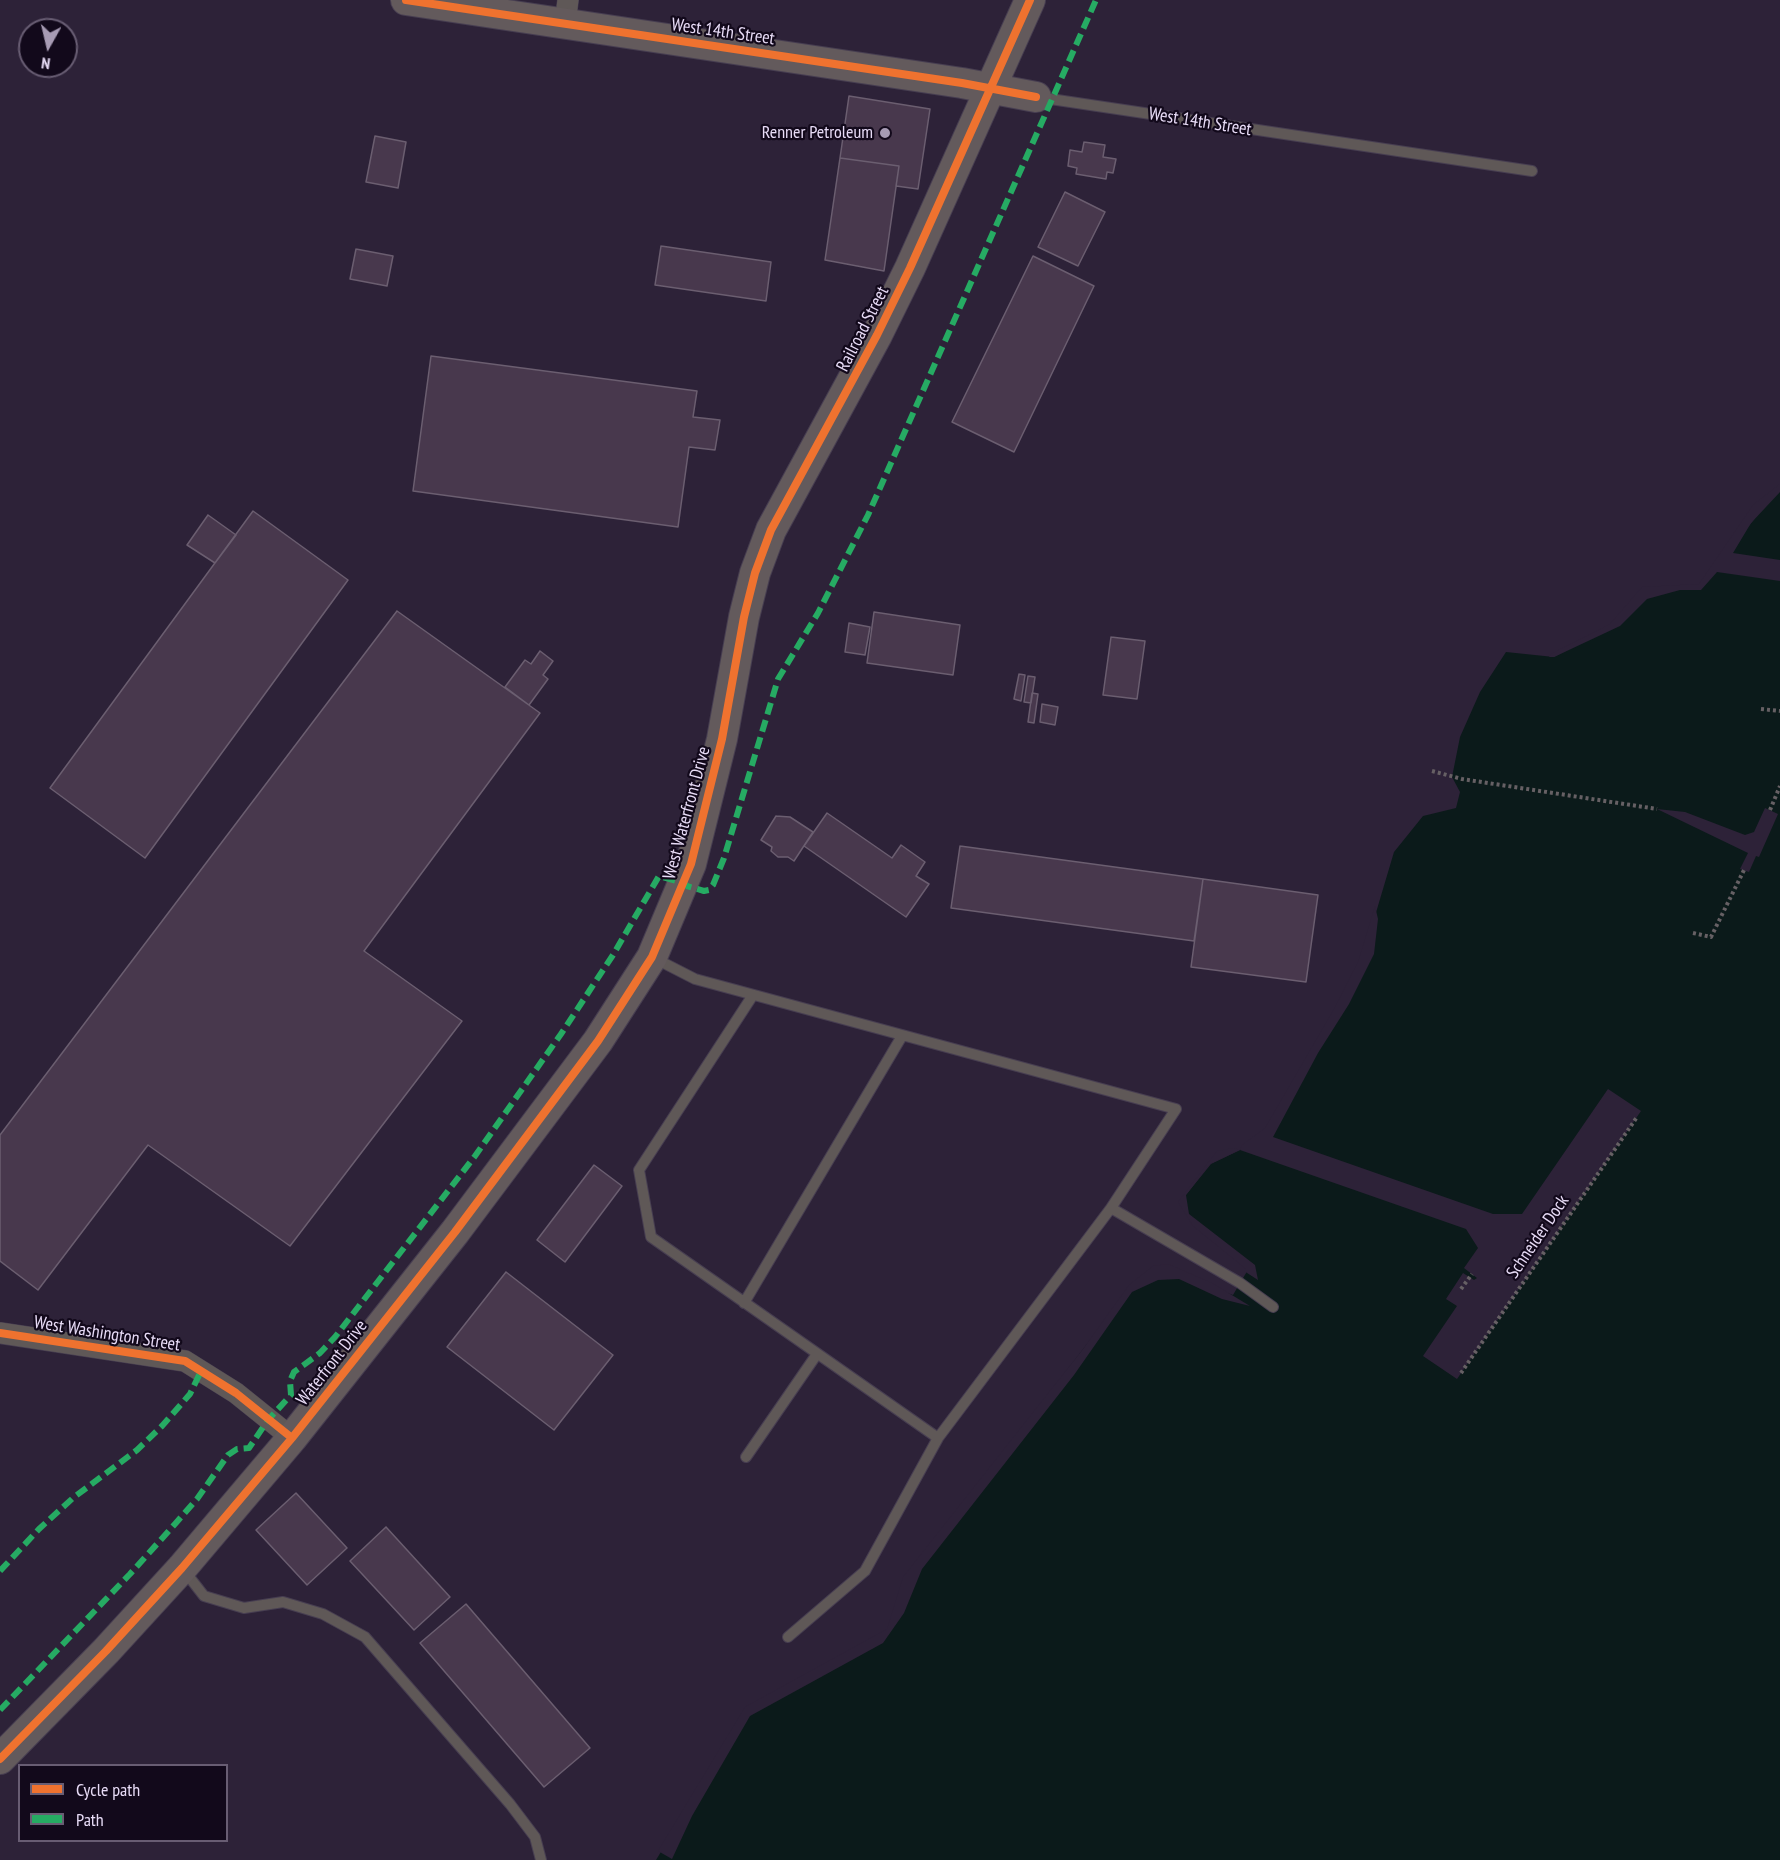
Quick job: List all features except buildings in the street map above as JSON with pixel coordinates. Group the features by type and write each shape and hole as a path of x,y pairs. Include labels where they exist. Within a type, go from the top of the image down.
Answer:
{"street":[{"name":"West 14th Street","path":"406,0 567,12 1036,97"},
{"name":"Railroad Street","path":"733,672 755,573 771,530 877,335 910,268 1030,0"},
{"name":"West Waterfront Drive","path":"652,957 691,864 722,739 733,672"},
{"name":"Waterfront Drive","path":"0,1759 106,1651 182,1568 292,1438 455,1232 584,1060 652,957"},
{"name":"West Washington Street","path":"0,1333 185,1361 236,1393 292,1438"}],"lane":[{"name":"West 14th Street","path":"1036,97 1533,171"},
{"path":"652,957 695,980 1176,1109 1111,1208 938,1438 865,1571 788,1637"},
{"path":"753,995 639,1170 651,1238 938,1438"},
{"path":"744,1303 902,1036"},
{"path":"1111,1208 1240,1283 1273,1307"},
{"path":"746,1457 817,1354"},
{"path":"182,1568 204,1596 244,1608 282,1602 323,1614 365,1637 510,1804 535,1837 541,1860"}],"path":[{"path":"1761,709 1780,711"},
{"path":"1432,771 1462,779 1657,809"},
{"path":"1770,810 1780,786"},
{"path":"1693,933 1712,937 1744,870"},
{"path":"1461,1289 1472,1274"}],"shaded area":[{"path":"1780,487 1780,1860 656,1860 748,1709 890,1631 906,1579 1131,1287 1155,1269 1233,1295 1249,1268 1195,1224 1181,1201 1211,1164 1240,1150 1268,1130 1361,963 1394,852 1423,816 1456,808 1460,792 1452,777 1460,737 1480,692 1506,652 1554,657 1612,627 1644,590 1701,586"}],"pier":[{"path":"1780,484 1780,492 1751,523 1733,553 1780,560 1780,581 1717,572 1701,590 1680,590 1647,599 1620,626 1554,657 1549,657 1610,624 1642,587 1699,584 1753,505"},
{"path":"1765,808 1778,814 1759,857 1756,856 1749,872 1740,869 1748,853 1657,809 1685,812 1745,835 1754,832"},
{"path":"1375,906 1378,919 1374,954 1349,1004 1318,1053 1273,1137 1493,1214 1522,1214 1608,1089 1641,1111 1457,1379 1423,1356 1457,1306 1446,1299 1463,1273 1474,1280 1477,1278 1464,1268 1478,1248 1466,1229 1240,1150 1242,1145 1265,1128 1334,1009 1358,962"},
{"path":"1234,1148 1240,1150 1210,1164 1186,1195 1189,1214 1255,1265 1258,1280 1244,1271 1246,1269 1193,1226 1178,1202 1217,1151"},
{"path":"1168,1264 1212,1283 1250,1306 1222,1299 1179,1279 1158,1280 1132,1292 1074,1375 922,1569 904,1613 883,1643 750,1716 692,1816 672,1859 658,1851 745,1707 887,1629 903,1577 1083,1349 1129,1285 1153,1266"}],"marked path":[{"path":"0,1710 175,1524 197,1499 228,1455 237,1449 249,1448 268,1420 291,1395 290,1381 294,1372 320,1353 335,1337 475,1156 561,1034 613,955 659,876 704,891 709,890 713,885 724,858 778,679 818,613 868,515 1096,0"},
{"path":"0,1571 39,1529 73,1498 137,1450 162,1426 190,1394 201,1371"}],"cycle path":[{"path":"406,0 962,83 1036,97"},
{"path":"0,1759 106,1651 182,1568 292,1438 455,1232 598,1041 652,957 691,864 722,739 744,617 755,573 771,530 877,335 910,268 1030,0"},
{"path":"0,1333 185,1361 236,1393 292,1438"}],"place":[{"name":"Renner Petroleum","path":"885,133"}]}
